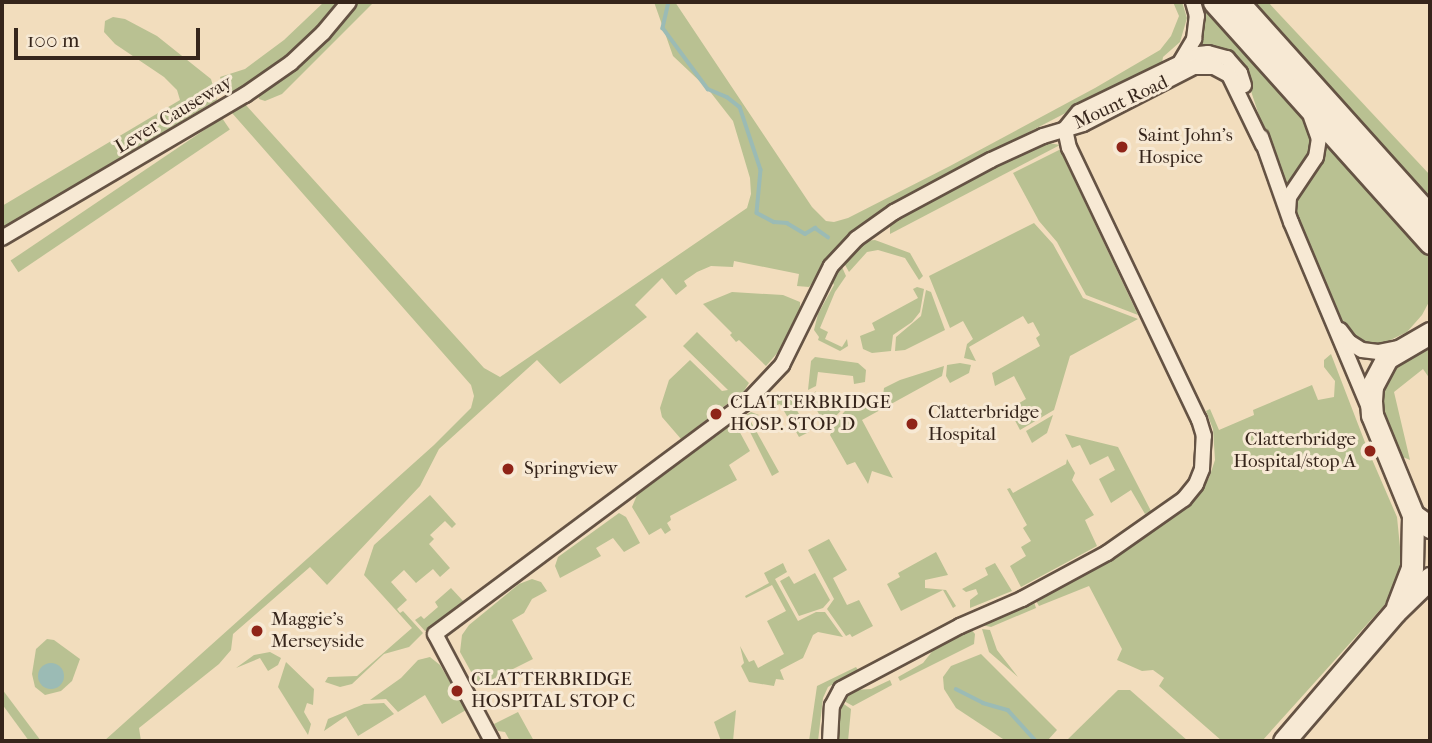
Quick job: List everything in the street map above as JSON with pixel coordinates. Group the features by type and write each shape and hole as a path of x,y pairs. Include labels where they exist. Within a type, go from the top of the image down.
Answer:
{"main road":[{"path":"1213,2 1430,243"},
{"path":"1238,2 1430,216"},
{"path":"1395,612 1412,568 1422,521 1373,415 1373,386 1379,369 1416,340 1430,320"},
{"path":"1284,741 1395,612 1430,578"}],"street":[{"name":"Lever Causeway","path":"2,238 239,99 291,63 323,33 349,2"},
{"name":"Mount Road","path":"1181,61 1194,39 1197,16 1193,2"},
{"name":"Mount Road","path":"1065,129 1079,112 1181,61 1208,53 1227,58 1234,64 1240,73 1288,214 1373,415"},
{"name":"Mount Road","path":"1065,129 1083,124 1194,67 1206,66 1222,69 1229,75 1263,145"},
{"path":"1288,214 1289,197 1316,157 1319,139 1305,103"},
{"path":"492,741 435,634 748,401 782,365 831,266 856,239 894,212 991,160 1065,129 1069,148 1199,420 1204,436 1202,469 1196,484 1184,499 1107,553 841,689 832,706 830,741"},
{"name":"Mount Road","path":"1329,314 1349,342 1362,350 1378,352 1416,340"}],"green space":[{"path":"324,2 343,2 298,52 259,80 227,97 220,77 245,69 284,40"},
{"path":"355,2 374,2 282,94 265,101 259,99 258,94"},
{"path":"654,2 675,2 812,207 826,221 834,222 848,218 950,166 1160,50 1171,36 1179,16 1173,2 1182,2 1187,18 1180,42 1163,57 1162,63 898,200 848,237 809,287 797,286 799,274 734,261 733,267 711,266 697,272 684,281 687,286 676,295 662,278 635,305 647,317 560,384 537,360 439,449 420,486 327,585 310,567 233,634 231,650 219,664 139,728 141,741 104,741 434,445 471,408 474,396 471,385 232,113 245,104 484,368 500,377 747,208 751,194 750,178 733,121 708,89 673,56"},
{"path":"1198,2 1205,2 1284,90 1306,122 1313,138 1311,158 1289,184 1286,185 1270,149 1247,79 1196,47"},
{"path":"1250,2 1268,2 1430,175 1430,199"},
{"path":"113,17 125,19 157,36 211,79 217,100 2,228 2,206 180,100 177,90 164,77 115,44 104,32 105,21"},
{"path":"222,118 230,130 18,272 11,261"},
{"path":"1325,136 1424,246 1430,262 1430,300 1422,315 1407,332 1370,347 1360,343 1347,331 1296,213 1297,199 1324,154"},
{"path":"1049,143 1060,145 890,234 890,224 895,218 1013,157"},
{"path":"1060,150 1138,315 1086,295 1057,242 1039,221 1013,173"},
{"path":"1034,223 1053,244 1083,298 1138,319 1070,356 1054,410 1020,430 1009,409 1026,399 1014,376 995,386 992,373 1040,346 1036,338 1040,335 1033,322 1028,324 1023,316 969,347 976,361 964,358 967,344 973,339 963,321 950,328 929,276"},
{"path":"875,240 910,253 923,276 919,280 905,258 878,250 867,252 849,272 844,263 848,258 864,241"},
{"path":"842,267 846,276 835,292 820,328 828,332 825,339 842,347 847,339 848,346 840,351 818,340 814,330 818,314 834,285 832,281"},
{"path":"913,289 924,289 920,312 912,322 893,335 891,351 872,353 863,349 860,336 875,330 872,323 918,298"},
{"path":"926,290 931,292 945,330 905,350 895,351 896,337 921,316"},
{"path":"732,292 783,295 800,302 800,317 779,351 766,366 739,340 736,342 730,335 732,333 703,304"},
{"path":"697,332 749,383 744,391 681,439 662,417 660,408 669,380 690,360 722,391 728,390 683,346"},
{"path":"1430,342 1430,379 1423,369 1394,392 1410,460 1398,455 1379,409 1382,380 1390,366"},
{"path":"1331,354 1366,445 1362,447 1367,458 1371,457 1397,517 1402,567 1388,601 1262,741 1222,741 1159,686 1164,678 1153,670 1142,671 1117,660 1122,649 1089,586 1039,606 1036,601 1106,563 1192,502 1209,478 1215,460 1213,429 1206,411 1210,409 1219,430 1254,415 1253,410 1312,385 1318,400 1334,397 1335,381 1324,367 1324,360"},
{"path":"815,357 858,363 866,370 865,382 854,384 853,376 818,372 816,386 808,390 811,361"},
{"path":"947,365 971,365 969,373 950,383 946,376"},
{"path":"944,366 942,376 862,420 893,478 872,471 868,484 855,462 847,465 830,435 839,418 850,405 862,406 883,396 884,388 900,380"},
{"path":"816,391 815,401 847,404 836,416 829,432 810,398"},
{"path":"780,392 789,396 809,432 799,437 780,404 772,407 773,398"},
{"path":"751,412 759,415 750,420 779,472 772,476 745,422 746,415"},
{"path":"1053,415 1047,433 1032,443 1026,431"},
{"path":"729,426 737,427 750,451 729,465 737,480 670,516 671,520 667,523 671,530 665,534 661,528 649,535 632,507 637,495"},
{"path":"1065,434 1118,447 1151,511 1145,514 1131,490 1111,503 1099,479 1115,470 1108,456 1090,465 1080,445 1072,448"},
{"path":"1067,459 1075,473 1072,480 1094,515 1085,520 1097,546 1021,587 1010,566 1026,556 1021,547 1031,541 1023,528 1027,525 1007,489 1010,488 1013,493 1066,464"},
{"path":"430,495 456,524 452,528 445,521 430,535 434,539 429,544 450,568 440,577 433,569 416,583 404,570 391,582 407,600 397,609 400,613 403,611 423,633 409,647 384,654 352,684 340,687 325,682 328,677 357,676 412,628 364,575 374,545"},
{"path":"619,513 626,517 640,543 624,552 613,538 596,548 601,556 560,578 555,566 558,557"},
{"path":"829,539 847,570 833,578 847,605 859,600 873,626 852,637 850,634 846,636 827,609 834,599 808,550"},
{"path":"936,552 948,575 925,580 925,588 946,590 956,606 953,608 943,590 901,611 887,584 900,577 898,573"},
{"path":"783,563 787,572 775,579 798,621 816,612 825,612 843,637 818,632 813,635 803,658 780,670 784,680 776,679 774,686 749,682 741,666 744,663 740,646 749,662 754,660 758,668 784,654 767,621 786,611 772,585 746,598 745,596 769,583 764,573"},
{"path":"995,563 1012,591 970,608 970,600 978,594 976,589 966,592 962,589 988,575 985,568"},
{"path":"815,573 830,600 823,608 799,616 780,581 789,576 794,584"},
{"path":"532,579 541,582 547,591 532,599 524,613 512,620 533,659 479,686 460,652 462,635 469,625 519,584"},
{"path":"451,588 464,602 425,631 415,620 421,616 424,619 438,607 435,602"},
{"path":"1034,602 1036,608 991,627 982,625 985,621"},
{"path":"970,628 975,634 974,644 900,681 898,677 923,663 938,644"},
{"path":"982,629 990,630 997,650 1018,677 989,652"},
{"path":"47,639 54,640 80,659 72,681 61,691 45,695 35,687 32,674 36,649"},
{"path":"270,652 281,658 278,665 268,671 260,658 236,668 254,655"},
{"path":"981,654 1057,730 1047,741 1006,741 956,708 944,689 943,677 951,666"},
{"path":"430,657 440,665 453,687 450,689 454,696 457,695 466,710 442,724 425,695 398,712 386,699 370,700 401,678 418,660"},
{"path":"286,662 314,689 313,705 307,703 304,712 311,724 308,735 278,687"},
{"path":"856,667 858,670 828,687 823,698 818,741 809,741 817,686"},
{"path":"890,680 892,685 853,706 842,700 854,690 871,689"},
{"path":"2,689 41,741 29,741 2,704"},
{"path":"1118,690 1130,690 1188,741 1066,741"},
{"path":"841,702 851,709 848,741 838,741"},
{"path":"384,703 394,714 358,736 346,716 324,731 328,719 364,704"},
{"path":"736,710 733,741 721,741 714,722"},
{"path":"518,712 534,741 510,741 505,732 498,731 494,724"}],"water":[{"path":"51,663 60,667 64,676 60,685 51,689 42,685 38,676 42,667"}],"waterway":[{"path":"669,2 663,28 708,89 727,97 740,107 761,170 757,213 774,222 787,223 805,234 815,228 828,237"},
{"path":"956,689 983,703 1008,710 1036,741"}],"place":[{"name":"Saint John's Hospice","path":"1122,147"},
{"name":"CLATTERBRIDGE HOSP. STOP D","path":"716,414"},
{"name":"Clatterbridge Hospital","path":"912,424"},
{"name":"Clatterbridge Hospital/stop A","path":"1370,451"},
{"name":"Springview","path":"508,469"},
{"name":"Maggie's Merseyside","path":"257,631"},
{"name":"CLATTERBRIDGE HOSPITAL STOP C","path":"457,691"}]}
